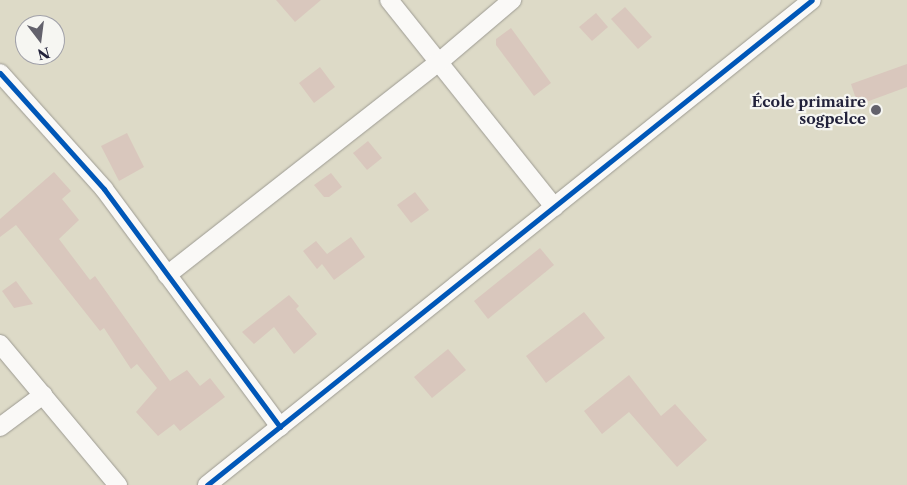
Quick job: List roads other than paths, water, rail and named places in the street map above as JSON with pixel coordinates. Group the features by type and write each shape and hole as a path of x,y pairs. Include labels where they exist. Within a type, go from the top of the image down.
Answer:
{"street":[{"path":"389,0 554,207"},
{"path":"167,275 439,62 512,0"},
{"path":"207,485 812,0"},
{"path":"0,73 104,189 280,427"},
{"path":"0,344 118,485"},
{"path":"0,427 42,395"}],"place":[{"name":"École primaire sogpelce","path":"876,110"}]}
